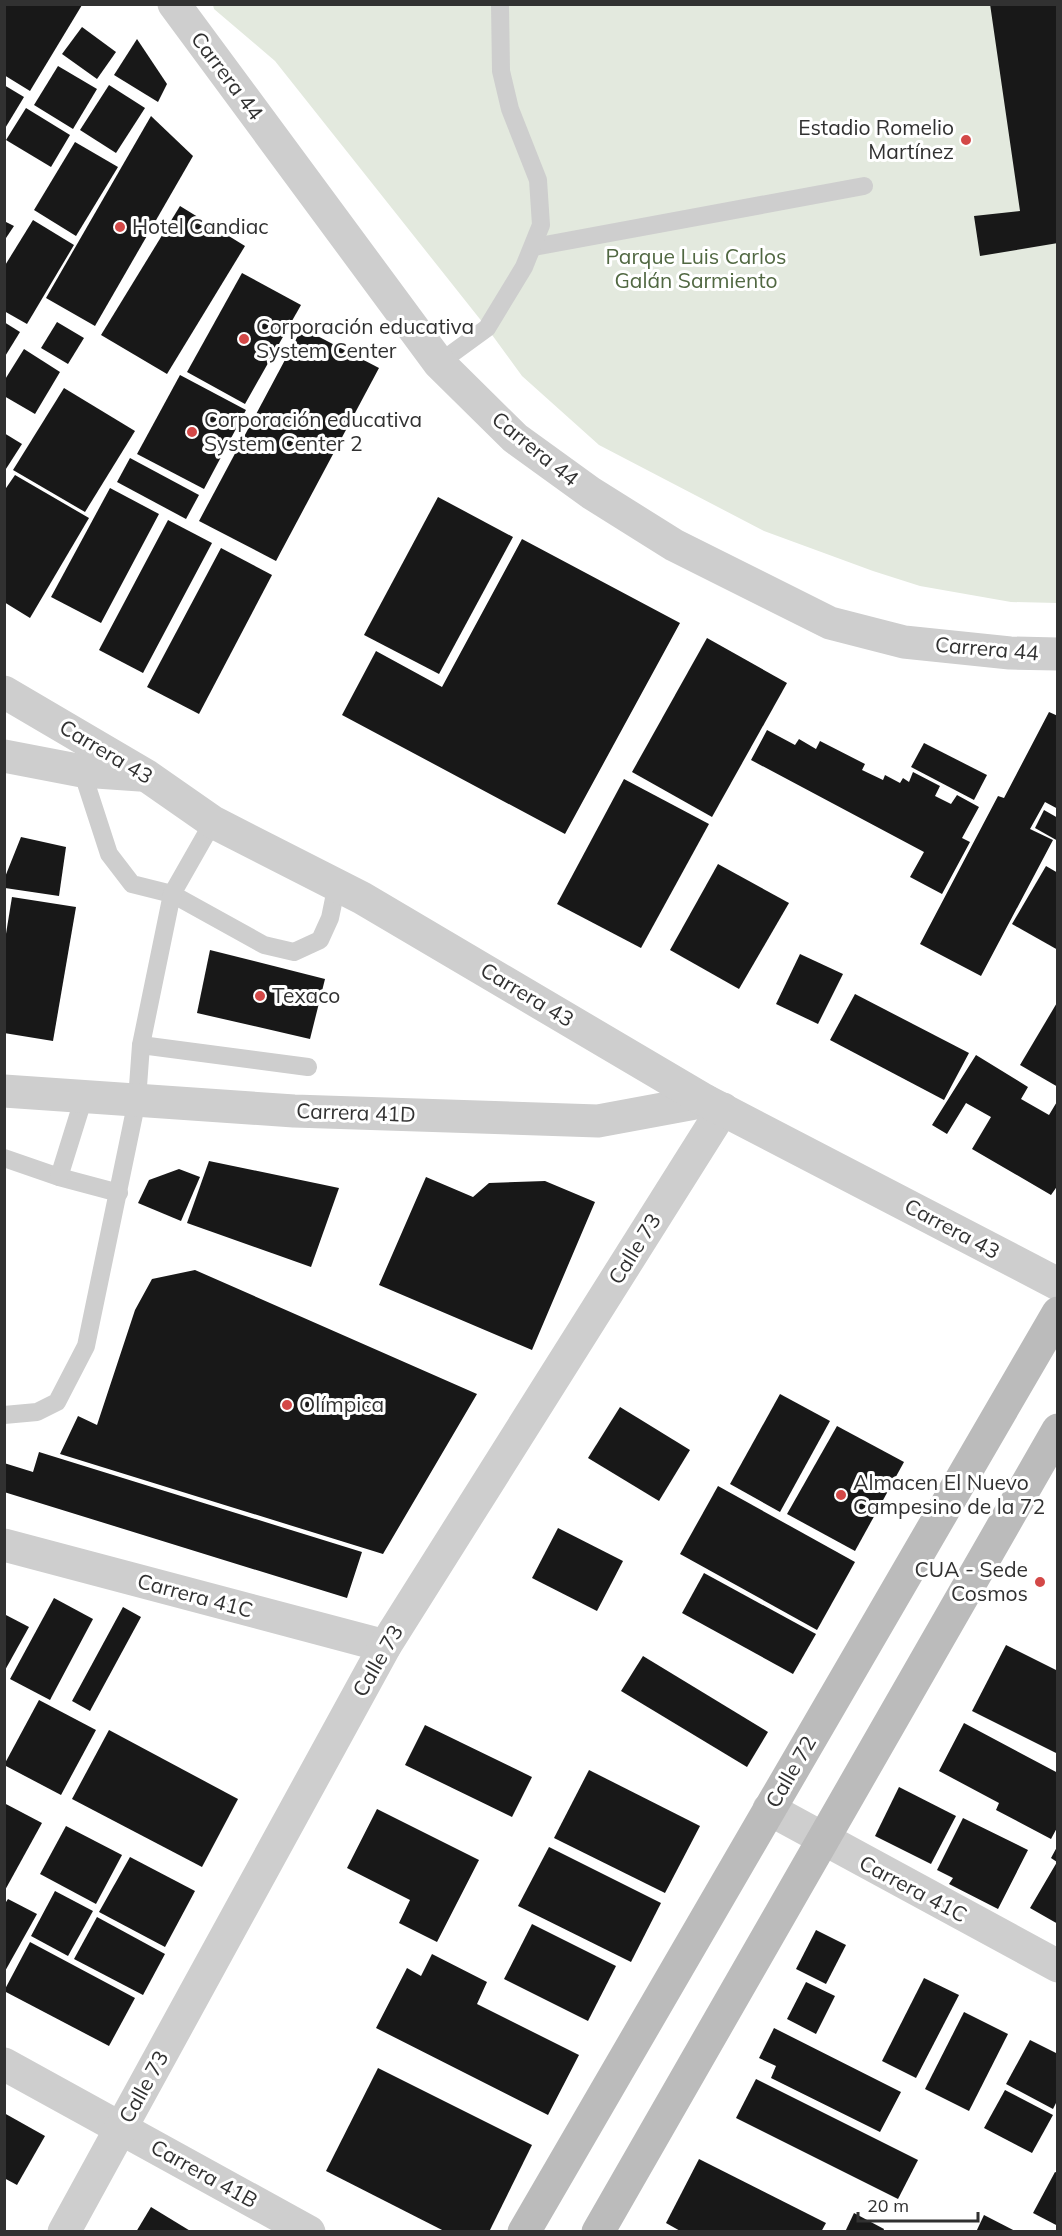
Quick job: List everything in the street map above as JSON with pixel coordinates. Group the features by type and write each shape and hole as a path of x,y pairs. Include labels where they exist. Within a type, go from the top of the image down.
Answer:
{"main road":[{"name":"Calle 72","path":"524,2232 1058,1312"},
{"path":"598,2232 1058,1430"}],"street":[{"name":"Carrera 44","path":"174,4 440,363 515,438 591,494 674,545 830,623 904,642 1010,653 1058,654"},
{"name":"Carrera 43","path":"4,692 147,776 213,822 338,884 714,1105 1058,1284"},
{"path":"4,756 82,771 147,776"},
{"name":"Carrera 41D","path":"4,1091 294,1111 598,1121 714,1105"},
{"name":"Calle 73","path":"64,2232 386,1646 714,1105"},
{"name":"Carrera 41C","path":"4,1545 386,1646"},
{"name":"Carrera 41C","path":"769,1809 822,1840 1058,1966"},
{"name":"Carrera 41B","path":"4,2064 309,2232"}],"lane":[{"path":"440,363 488,328 534,247 541,225 538,180 516,126 501,71 500,4"},
{"path":"534,247 864,186"},
{"path":"82,771 109,854 132,884 172,894 264,945 294,952 320,940 330,918 338,884"},
{"path":"4,1415 38,1412 57,1402 86,1346 137,1100 141,1045 172,894 213,822"},
{"path":"141,1045 308,1067"},
{"path":"59,1177 84,1097"},
{"path":"4,1158 59,1177 119,1193"}],"green space":[{"name":"Parque Luis Carlos Galán Sarmiento","path":"213,5 1057,5 1057,603 1011,602 920,586 873,571 764,531 599,445 522,376 487,328 275,61 214,9"}],"building":[{"path":"990,4 1058,4 1058,243 980,256 974,216 1020,211"},
{"path":"4,5 82,5 30,91 4,75"},
{"path":"82,27 116,52 97,79 62,54"},
{"path":"137,39 167,84 158,102 114,75"},
{"path":"58,66 97,89 73,129 34,105"},
{"path":"4,85 24,97 4,130"},
{"path":"109,85 145,108 116,153 80,130"},
{"path":"26,108 70,135 51,167 6,140"},
{"name":"Hotel Candiac","path":"151,116 193,156 95,326 46,298"},
{"path":"75,142 118,167 76,236 34,210"},
{"path":"180,206 245,246 167,374 101,335"},
{"path":"33,220 74,245 27,324 4,311 4,267"},
{"path":"4,221 14,226 4,241"},
{"name":"Corporación educativa System Center","path":"242,273 301,305 245,404 187,372"},
{"path":"4,322 20,332 4,358"},
{"path":"57,322 84,338 68,364 41,348"},
{"path":"302,328 379,368 276,561 199,521"},
{"path":"24,349 60,372 35,414 4,396 4,381"},
{"name":"Corporación educativa System Center 2","path":"180,375 246,410 204,489 137,454"},
{"path":"64,388 135,431 85,512 13,470"},
{"path":"4,433 22,444 4,472"},
{"path":"130,458 199,495 186,519 117,482"},
{"path":"15,475 89,518 30,618 4,602 4,491"},
{"path":"110,488 159,514 101,623 51,597"},
{"path":"438,497 513,537 439,674 364,635"},
{"path":"168,520 212,543 143,673 99,650"},
{"path":"522,539 680,623 565,834 342,715 376,651 442,687"},
{"path":"221,548 272,575 199,714 147,687"},
{"path":"707,638 787,683 712,817 632,772"},
{"path":"1049,712 1058,716 1058,809 1045,802 1030,829 1053,840 981,976 920,944 998,796 1004,798"},
{"path":"767,730 795,745 799,739 816,749 820,741 865,764 862,770 883,780 885,775 900,783 903,778 909,782 913,772 940,786 935,796 951,804 957,795 979,807 962,838 970,842 942,894 910,877 924,852 751,760"},
{"path":"924,743 987,775 974,800 911,767"},
{"path":"624,779 709,824 641,948 557,904"},
{"path":"1044,810 1058,818 1058,841 1035,828"},
{"path":"21,837 66,847 59,896 5,888 5,877"},
{"path":"718,864 789,903 739,989 670,950"},
{"path":"1046,866 1058,873 1058,950 1012,924"},
{"path":"12,897 76,907 53,1041 4,1033 4,946"},
{"name":"Texaco","path":"210,950 325,979 310,1039 197,1013"},
{"path":"800,954 843,974 818,1024 776,1004"},
{"path":"855,994 969,1053 944,1100 830,1040"},
{"path":"1058,1001 1058,1087 1020,1065"},
{"path":"976,1055 1028,1087 1021,1099 1049,1115 1058,1100 1058,1185 1051,1195 972,1149 991,1117 966,1103 947,1134 932,1125"},
{"path":"209,1161 339,1188 311,1267 187,1223"},
{"path":"179,1169 200,1177 181,1221 138,1203 149,1180"},
{"path":"426,1177 473,1197 489,1183 545,1181 595,1202 532,1350 379,1285"},
{"name":"Olímpica","path":"195,1270 477,1394 383,1554 60,1454 78,1416 97,1425 135,1310 152,1279"},
{"path":"780,1394 830,1421 780,1512 730,1484"},
{"path":"620,1407 690,1450 659,1501 588,1458"},
{"path":"837,1426 904,1462 855,1551 787,1514"},
{"path":"39,1452 362,1552 347,1598 4,1492 4,1463 33,1472"},
{"path":"718,1486 855,1562 817,1630 680,1554"},
{"path":"558,1528 623,1561 597,1611 532,1578"},
{"path":"704,1573 816,1634 793,1674 682,1613"},
{"path":"54,1598 93,1619 50,1700 10,1679"},
{"path":"123,1607 141,1617 90,1711 72,1701"},
{"path":"4,1614 29,1627 4,1672"},
{"path":"1006,1645 1058,1671 1058,1754 972,1711"},
{"path":"643,1656 768,1732 747,1767 621,1691"},
{"path":"39,1700 96,1730 61,1795 4,1765"},
{"path":"964,1723 1058,1773 1058,1826 1051,1839 996,1810 999,1803 939,1771"},
{"path":"425,1725 532,1777 512,1817 405,1765"},
{"path":"109,1730 238,1799 202,1867 72,1799"},
{"path":"589,1770 700,1826 665,1893 554,1838"},
{"path":"899,1787 956,1816 931,1864 875,1836"},
{"path":"4,1803 42,1823 4,1892"},
{"path":"377,1809 479,1860 437,1942 399,1923 410,1900 347,1868"},
{"path":"963,1818 1028,1850 998,1909 949,1884 953,1878 937,1870"},
{"path":"66,1826 122,1855 96,1904 40,1874"},
{"path":"1058,1845 1058,1924 1030,1908 1057,1862 1051,1858"},
{"path":"549,1847 661,1903 631,1962 518,1906"},
{"path":"130,1857 195,1891 165,1947 99,1912"},
{"path":"55,1891 93,1911 68,1956 31,1936"},
{"path":"8,1899 37,1914 4,1973 4,1905"},
{"path":"97,1917 165,1954 143,1995 74,1959"},
{"path":"532,1924 616,1966 588,2021 504,1979"},
{"path":"816,1930 846,1945 826,1984 796,1969"},
{"path":"30,1942 135,1998 109,2046 4,1991"},
{"path":"432,1954 487,1982 477,2004 579,2055 548,2115 376,2028 407,1968 421,1976"},
{"path":"924,1978 959,1995 916,2078 882,2061"},
{"path":"806,1982 835,1996 816,2034 787,2019"},
{"path":"964,2012 1008,2034 969,2111 925,2089"},
{"path":"774,2028 901,2092 880,2132 771,2078 776,2066 759,2058"},
{"path":"1030,2040 1058,2054 1058,2099 1053,2109 1006,2084"},
{"path":"378,2068 532,2145 489,2232 446,2232 326,2171"},
{"path":"756,2079 918,2160 898,2199 736,2118"},
{"path":"1005,2090 1053,2115 1032,2153 984,2128"},
{"path":"4,2113 45,2136 17,2185 4,2178"},
{"path":"699,2159 826,2223 821,2232 682,2232 666,2223"},
{"path":"1055,2172 1058,2173 1058,2226 1033,2213"},
{"path":"151,2207 192,2232 136,2232"},
{"path":"854,2213 884,2229 883,2232 845,2232"},
{"path":"984,2215 1017,2232 976,2232"}],"place":[{"name":"Estadio Romelio Martínez","path":"966,140"},
{"name":"Hotel Candiac","path":"120,227"},
{"name":"Corporación educativa System Center","path":"244,339"},
{"name":"Corporación educativa System Center 2","path":"192,432"},
{"name":"Texaco","path":"260,996"},
{"name":"Olímpica","path":"287,1405"},
{"name":"Almacen El Nuevo Campesino de la 72","path":"841,1495"},
{"name":"CUA - Sede Cosmos","path":"1040,1582"}]}
